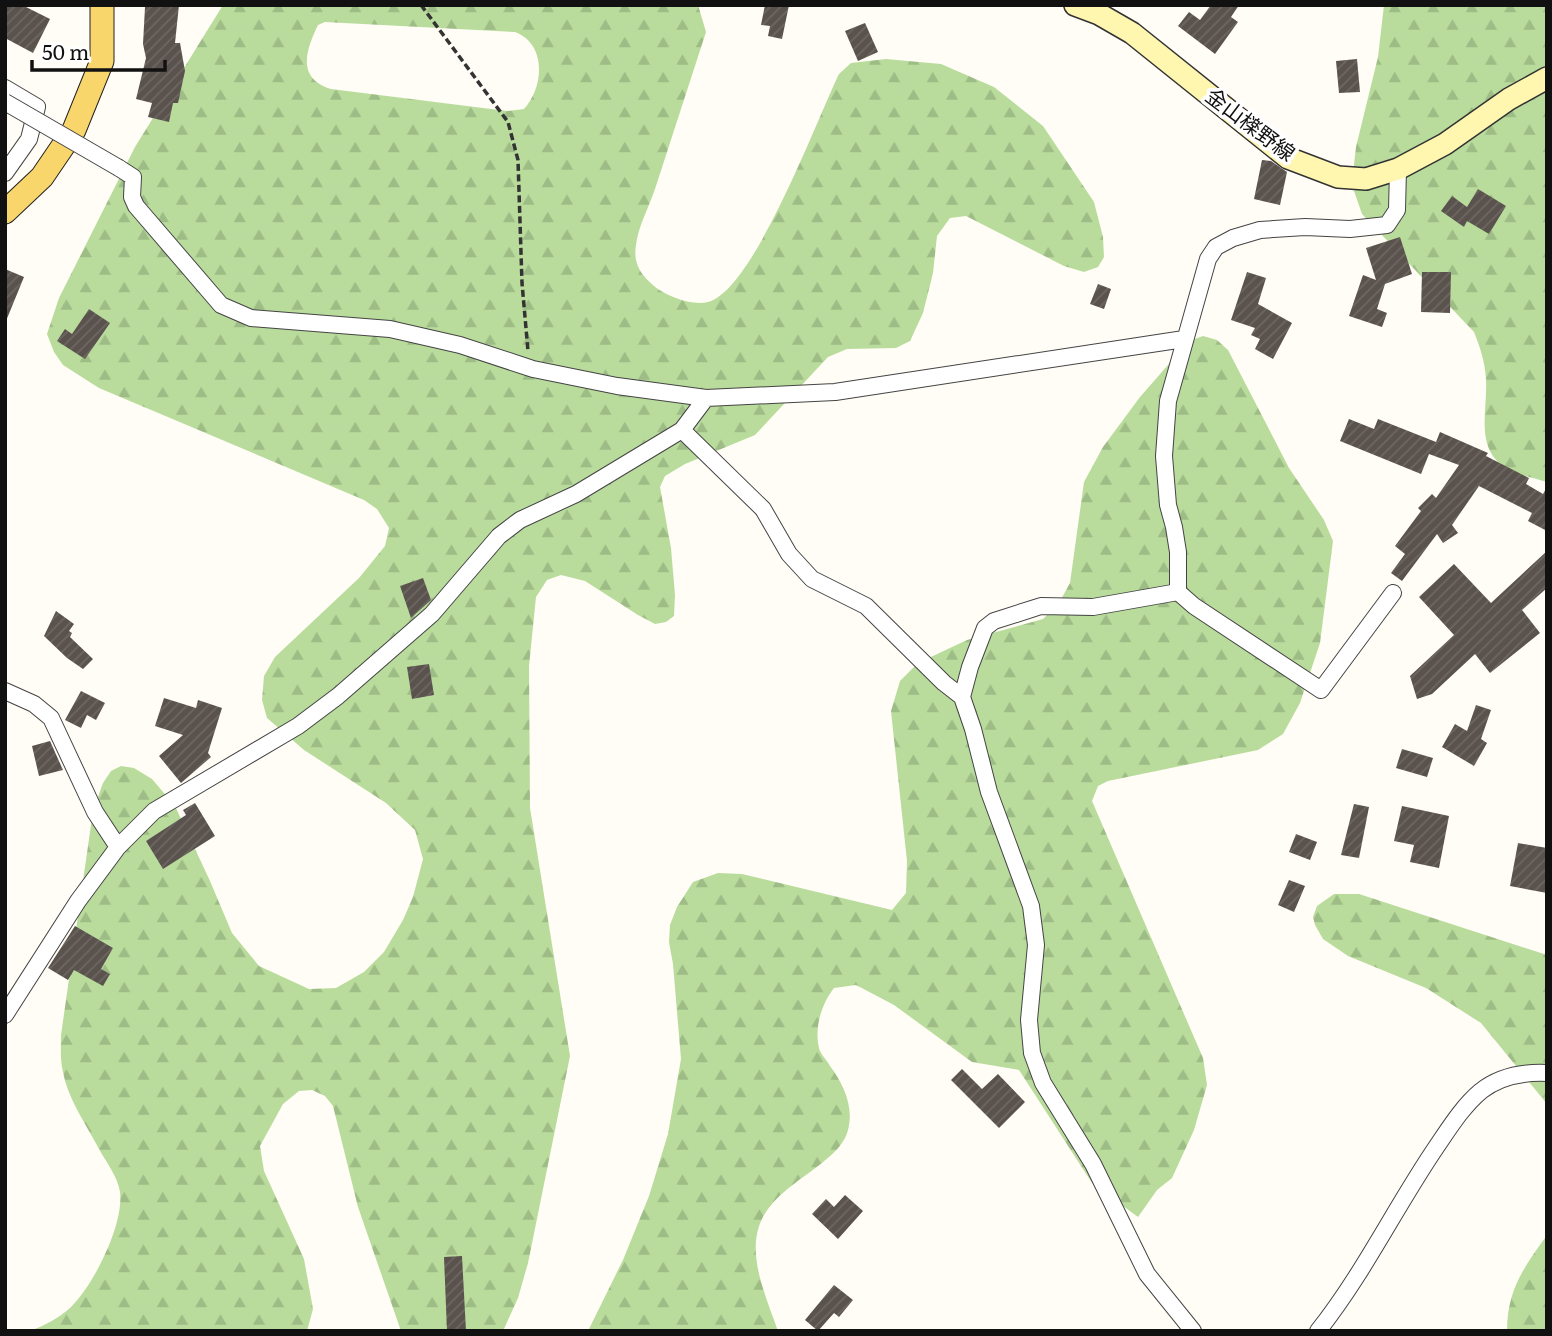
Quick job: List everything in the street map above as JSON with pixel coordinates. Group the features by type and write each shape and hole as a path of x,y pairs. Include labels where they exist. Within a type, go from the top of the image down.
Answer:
{"main road":[{"path":"5,212 42,177 74,130 102,61 102,5"},
{"name":"金山檪野線","path":"1075,5 1099,14 1132,33 1288,158 1338,177 1366,179 1398,169 1446,144 1509,99 1547,78"}],"street":[{"path":"5,88 37,107 29,139 5,173"},
{"path":"5,102 133,177 132,197 136,206 220,305 251,318 390,329 460,345 529,368 617,386 706,398 835,392 1184,339"},
{"path":"1393,593 1321,690 1194,606 1178,592 1178,552 1167,505 1164,456 1168,401 1208,259 1216,247 1233,238 1260,230 1305,227 1350,229 1388,225 1397,210 1398,169"},
{"path":"5,1014 78,901 118,847 154,811 298,726 338,696 423,622 499,536 520,520 576,494 682,430 706,398"},
{"path":"682,430 763,509 789,554 812,579 866,606 944,683 962,697 989,792 1031,906 1036,945 1030,1020 1032,1053 1044,1083 1093,1164 1147,1273 1193,1331"},
{"path":"962,697 985,628 994,621 1041,606 1093,607 1178,592"},
{"path":"5,691 34,704 51,718 95,812 118,847"},
{"path":"1318,1331 1374,1248 1407,1190 1462,1111 1482,1090 1515,1074 1547,1073"}],"path":[{"path":"421,5 508,122 519,160 522,284 529,368"}],"green space":[{"path":"223,5 698,5 706,32 636,245 637,263 641,272 665,293 687,301 708,302 726,291 745,268 800,163 839,74 851,63 886,59 941,64 994,87 1043,126 1094,202 1103,237 1104,257 1098,267 1084,272 1064,266 966,216 950,218 937,236 933,273 923,313 910,341 896,348 847,349 828,357 755,435 685,464 665,476 660,487 671,548 675,595 674,616 666,622 655,624 585,581 561,575 547,580 536,597 529,666 530,808 570,1056 528,1263 518,1298 503,1331 401,1331 358,1207 333,1106 325,1096 312,1090 299,1091 283,1104 260,1146 264,1171 304,1259 313,1309 307,1331 30,1331 61,1315 80,1297 106,1253 120,1205 117,1181 69,1092 61,1054 61,1035 93,811 103,783 111,771 121,766 134,768 152,779 175,806 232,933 259,966 309,989 336,988 364,972 384,952 413,897 423,859 415,830 386,803 304,750 267,718 262,700 264,676 275,657 359,578 385,546 389,528 377,509 364,500 99,388 63,365 54,352 47,334 59,298 135,147","holes":["325,22 515,32 533,46 539,67 536,89 524,109 507,111 331,89 313,78 307,63 313,35 318,25"]},
{"path":"1384,5 1547,5 1547,482 1506,468 1496,460 1486,439 1485,373 1474,332 1362,214 1354,191 1356,147 1378,57"},
{"path":"1203,336 1217,340 1228,350 1289,468 1324,520 1333,541 1320,643 1300,703 1283,734 1258,750 1108,781 1098,786 1092,801 1203,1058 1207,1085 1194,1130 1172,1178 1157,1190 1138,1217 1092,1183 1019,1070 972,1062 894,1005 856,985 834,988 820,1016 818,1040 821,1052 846,1094 849,1125 846,1137 839,1147 778,1198 759,1226 756,1240 758,1272 778,1331 588,1331 623,1260 649,1196 668,1134 681,1059 669,942 670,925 677,907 693,882 718,873 742,874 892,910 906,893 907,861 891,711 900,681 918,663 967,640 1043,619 1059,603 1070,583 1084,482 1103,447 1140,397 1189,341"},
{"path":"1334,894 1359,894 1547,955 1547,1104 1481,1023 1426,988 1348,956 1323,939 1313,917 1317,906"},
{"path":"1547,1235 1547,1331 1507,1331 1510,1303 1518,1280"}],"building":[{"path":"5,5 22,5 50,19 33,53 5,38"},
{"path":"179,5 175,43 180,43 185,71 178,103 173,103 169,122 148,117 152,103 136,99 146,58 143,44 145,7"},
{"path":"765,5 789,5 782,39 768,36 770,26 761,25"},
{"path":"1211,5 1239,5 1231,17 1238,22 1215,54 1178,26 1189,12 1200,20"},
{"path":"865,23 878,52 858,61 845,31"},
{"path":"1357,59 1360,92 1339,93 1336,61"},
{"path":"1262,160 1271,161 1287,172 1280,205 1254,199"},
{"path":"1478,189 1506,206 1489,234 1467,221 1464,227 1441,211 1452,196 1467,207"},
{"path":"1400,237 1412,274 1385,284 1377,309 1387,313 1382,327 1349,316 1363,275 1376,280 1366,248"},
{"path":"5,269 24,277 6,321 5,321"},
{"path":"1247,272 1266,278 1258,304 1292,323 1273,359 1255,349 1260,339 1251,335 1255,328 1231,320"},
{"path":"1422,272 1451,272 1450,313 1421,312"},
{"path":"1098,284 1111,289 1104,309 1090,304"},
{"path":"89,309 110,323 85,359 57,341 65,329 72,334"},
{"path":"1349,419 1374,429 1378,419 1436,442 1440,432 1488,453 1486,456 1529,478 1526,484 1543,494 1547,487 1547,531 1528,521 1532,513 1479,486 1452,525 1458,533 1443,543 1437,534 1402,581 1391,573 1405,554 1395,546 1421,511 1418,508 1432,494 1436,498 1459,465 1429,454 1421,474 1340,441"},
{"path":"1547,551 1547,588 1522,610 1540,633 1490,673 1475,654 1432,694 1417,699 1410,676 1454,635 1419,597 1454,564 1491,603"},
{"path":"423,578 431,600 411,618 400,586"},
{"path":"56,611 74,624 69,631 72,633 70,637 93,659 83,669 44,636"},
{"path":"429,664 434,695 412,699 407,667"},
{"path":"81,691 105,703 96,720 87,715 81,728 65,720"},
{"path":"164,698 196,708 198,700 222,708 208,753 211,757 181,783 159,756 183,735 155,726"},
{"path":"1476,705 1491,710 1481,739 1487,743 1474,766 1442,747 1455,724 1467,731"},
{"path":"50,741 63,770 39,776 32,746"},
{"path":"1402,749 1433,758 1427,777 1396,768"},
{"path":"195,803 215,836 163,869 146,841 186,815 183,810"},
{"path":"1354,804 1369,807 1359,858 1341,855"},
{"path":"1402,806 1449,816 1439,868 1410,862 1414,845 1394,841"},
{"path":"1296,834 1317,842 1310,860 1289,852"},
{"path":"1518,843 1547,848 1547,893 1510,886"},
{"path":"1289,880 1305,886 1294,912 1278,905"},
{"path":"75,926 113,948 101,969 110,974 103,986 74,970 68,980 48,968"},
{"path":"962,1069 982,1089 998,1074 1025,1102 999,1128 951,1080"},
{"path":"845,1195 863,1211 838,1239 812,1214 826,1199 834,1207"},
{"path":"462,1256 466,1331 447,1331 444,1257"},
{"path":"834,1285 853,1300 839,1317 834,1313 818,1331 805,1320"}]}
